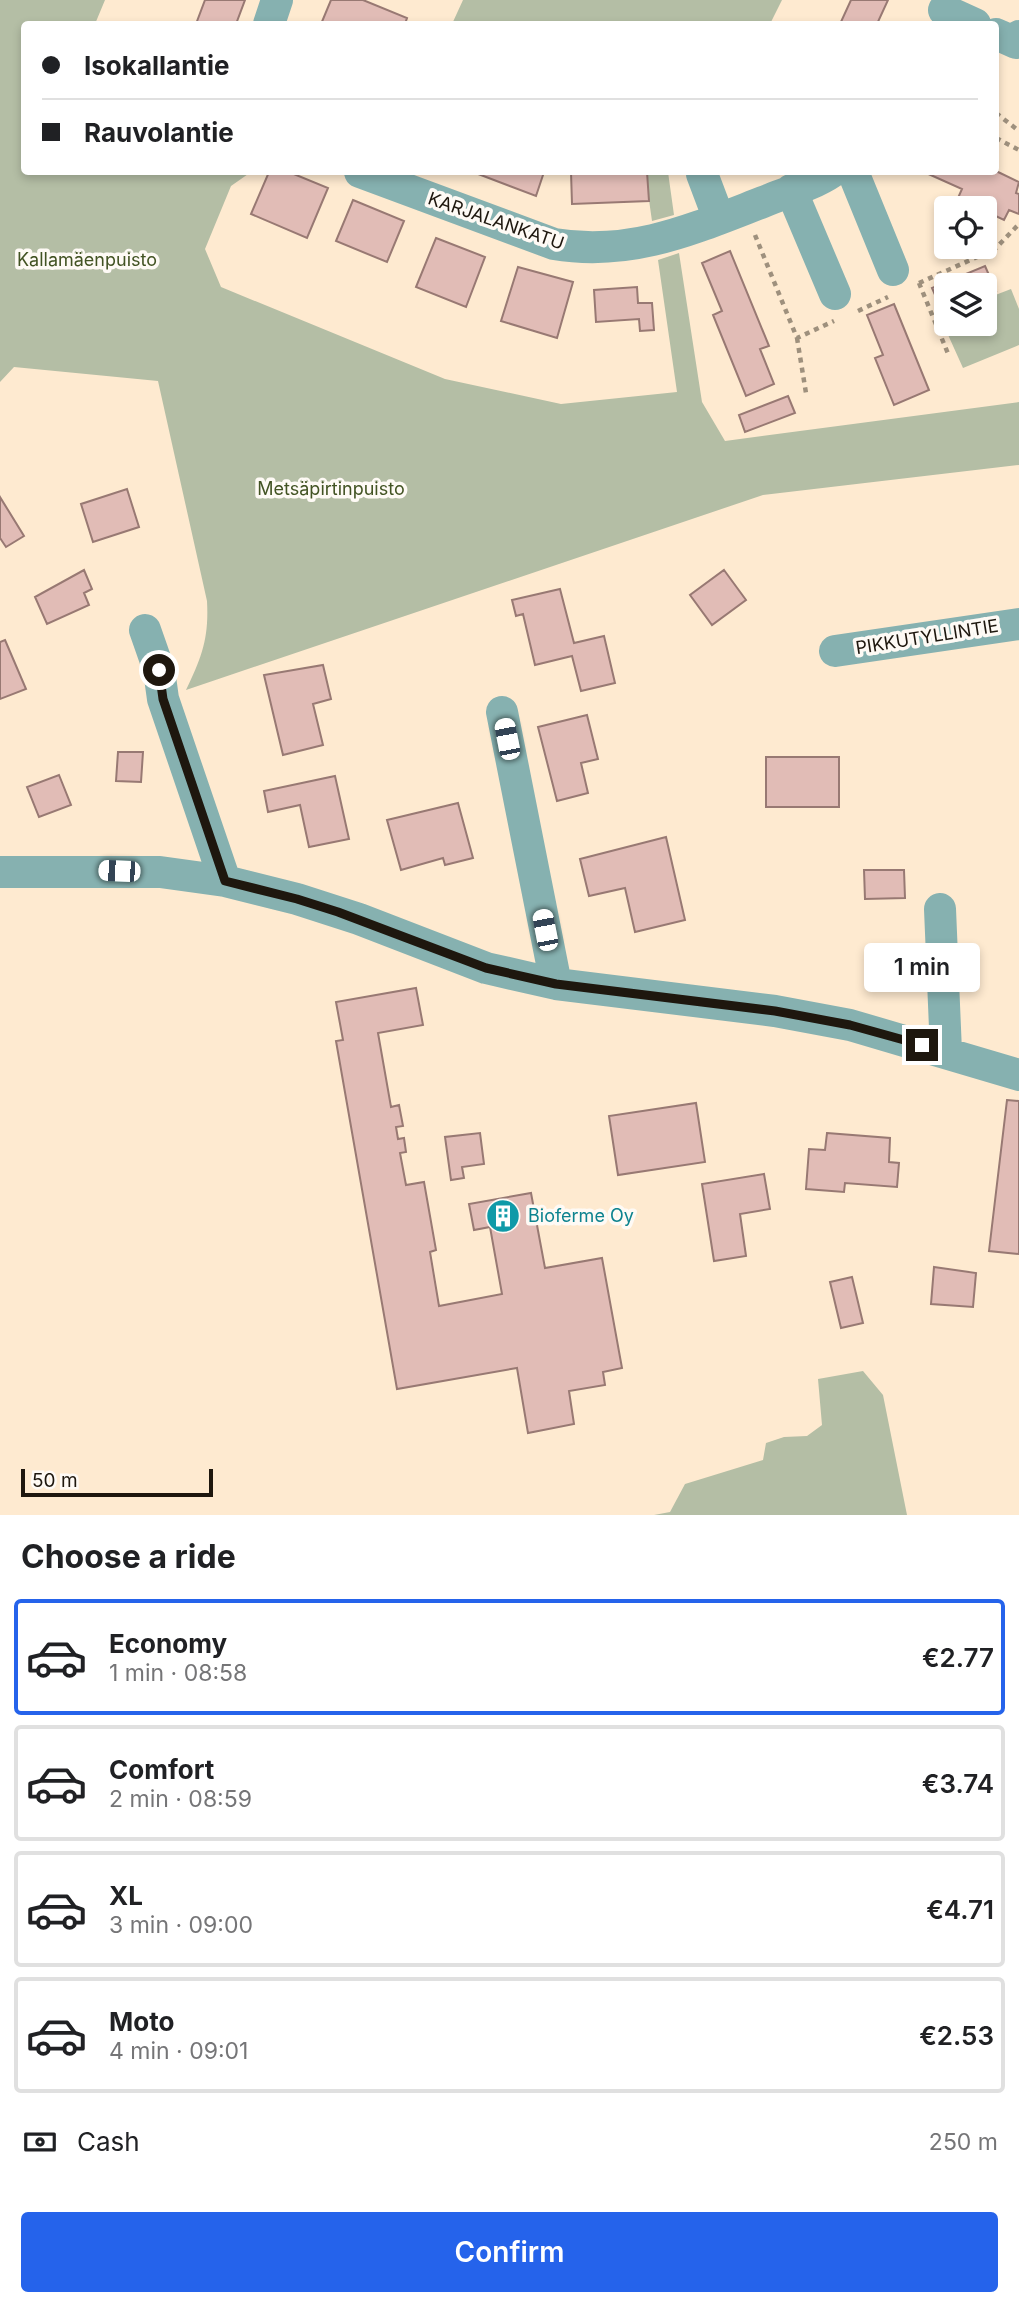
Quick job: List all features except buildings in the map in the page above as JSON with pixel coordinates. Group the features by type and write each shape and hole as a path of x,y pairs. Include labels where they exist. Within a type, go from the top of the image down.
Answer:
{"street":[{"path":"270,21 277,0"},
{"path":"943,12 967,21"},
{"path":"999,35 1016,43 1019,36"},
{"name":"KARJALANKATU","path":"368,175 554,244 582,249 640,244 719,219 825,175"},
{"path":"703,175 719,219"},
{"path":"854,175 903,284"},
{"path":"791,190 835,294"},
{"name":"PIKKUTYLLINTIE","path":"835,651 1019,624"},
{"path":"145,630 159,670 163,699 225,881"},
{"path":"502,712 556,984"},
{"path":"0,872 160,872 225,881 322,907 486,968 556,984 775,1011 850,1025 1019,1075"},
{"path":"940,909 946,1052"}],"path":[{"path":"999,115 1019,131"},
{"path":"999,139 1018,147"},
{"path":"797,338 903,284 995,249 1019,224"},
{"path":"753,231 797,338 806,393"},
{"path":"903,284 949,356"}],"green space":[{"name":"Metsäpirtinpuisto","path":"0,0 105,0 96,21 21,21 21,175 247,175 231,186 205,249 221,287 445,379 561,404 677,392 658,260 679,253 702,402 725,441 1019,402 1019,465 763,495 186,690 203,647 207,626 207,601 158,381 14,367 0,382"},
{"path":"463,0 782,0 772,21 453,21"},
{"path":"645,175 668,175 674,215 652,221"},
{"path":"1011,289 1019,309 1019,345 963,368 949,336 997,336 997,294"},
{"path":"863,1371 883,1395 907,1515 654,1515 670,1512 685,1484 763,1460 766,1443 784,1437 807,1436 822,1425 818,1379"}],"place":[{"name":"Bioferme Oy","path":"503,1216"}],"route":[{"path":"159,670 163,699 225,881 338,912 486,968 556,984 775,1011 850,1025 922,1045"}],"park label":[{"name":"Kallamäenpuisto","path":"87,260"}]}
